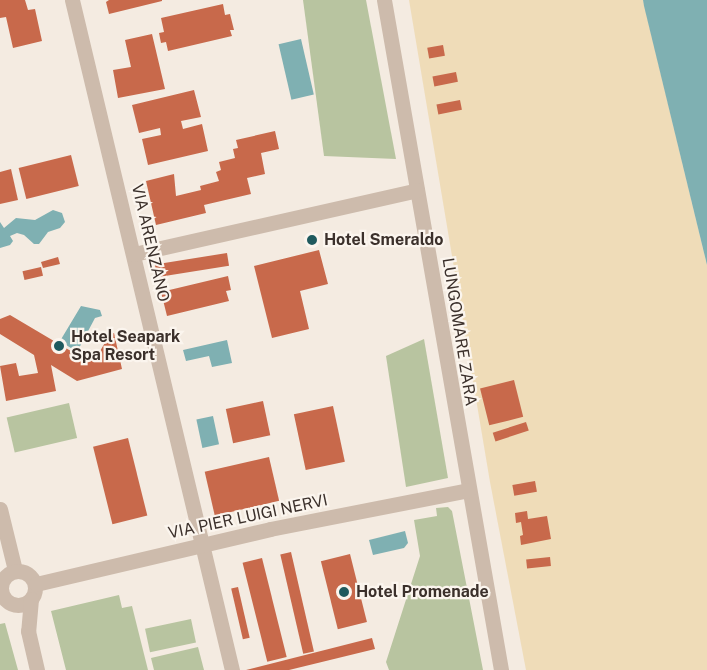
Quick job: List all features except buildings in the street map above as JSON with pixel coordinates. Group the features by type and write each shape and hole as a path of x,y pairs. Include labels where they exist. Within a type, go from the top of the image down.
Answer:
{"street":[{"name":"VIA ARENZANO","path":"72,0 232,670"},
{"name":"LUNGOMARE ZARA","path":"384,0 501,670"},
{"path":"134,254 417,190"},
{"name":"VIA PIER LUIGI NERVI","path":"36,584 270,529 468,490"},
{"path":"0,509 15,570"},
{"path":"15,570 30,575 36,584 31,599 28,631 38,670"},
{"path":"15,570 2,581 4,596 28,631"},
{"path":"4,596 22,605 31,599"}],"green space":[{"path":"303,0 366,0 396,159 324,156"},
{"path":"424,339 448,478 406,487 386,356"},
{"path":"69,403 77,438 15,452 7,417"},
{"path":"448,507 452,511 483,670 389,670 386,662 420,556 414,520 437,516 436,508"},
{"path":"119,595 122,608 132,606 148,670 66,670 51,611"},
{"path":"191,619 196,642 150,652 145,629"},
{"path":"5,623 18,670 0,670 0,624"},
{"path":"198,647 204,670 154,670 151,658"}],"sand":[{"path":"409,0 643,0 707,265 707,670 526,670 490,482"}],"water":[{"path":"643,0 707,0 707,265 644,6"},
{"path":"301,39 314,95 291,100 279,44"},
{"path":"53,210 62,213 65,222 60,228 48,232 39,244 34,244 24,235 17,233 10,236 13,241 10,245 0,248 0,222 4,228 16,218 35,220"},
{"path":"81,306 100,310 102,316 95,318 77,352 60,341"},
{"path":"227,340 232,363 212,367 209,356 186,361 183,350"},
{"path":"213,416 219,444 202,448 196,420"},
{"path":"405,531 408,543 404,548 373,555 369,540"}],"place":[{"name":"Hotel Smeraldo","path":"312,240"},
{"name":"Hotel Seapark Spa Resort","path":"59,346"},
{"name":"Hotel Promenade","path":"344,592"}]}
